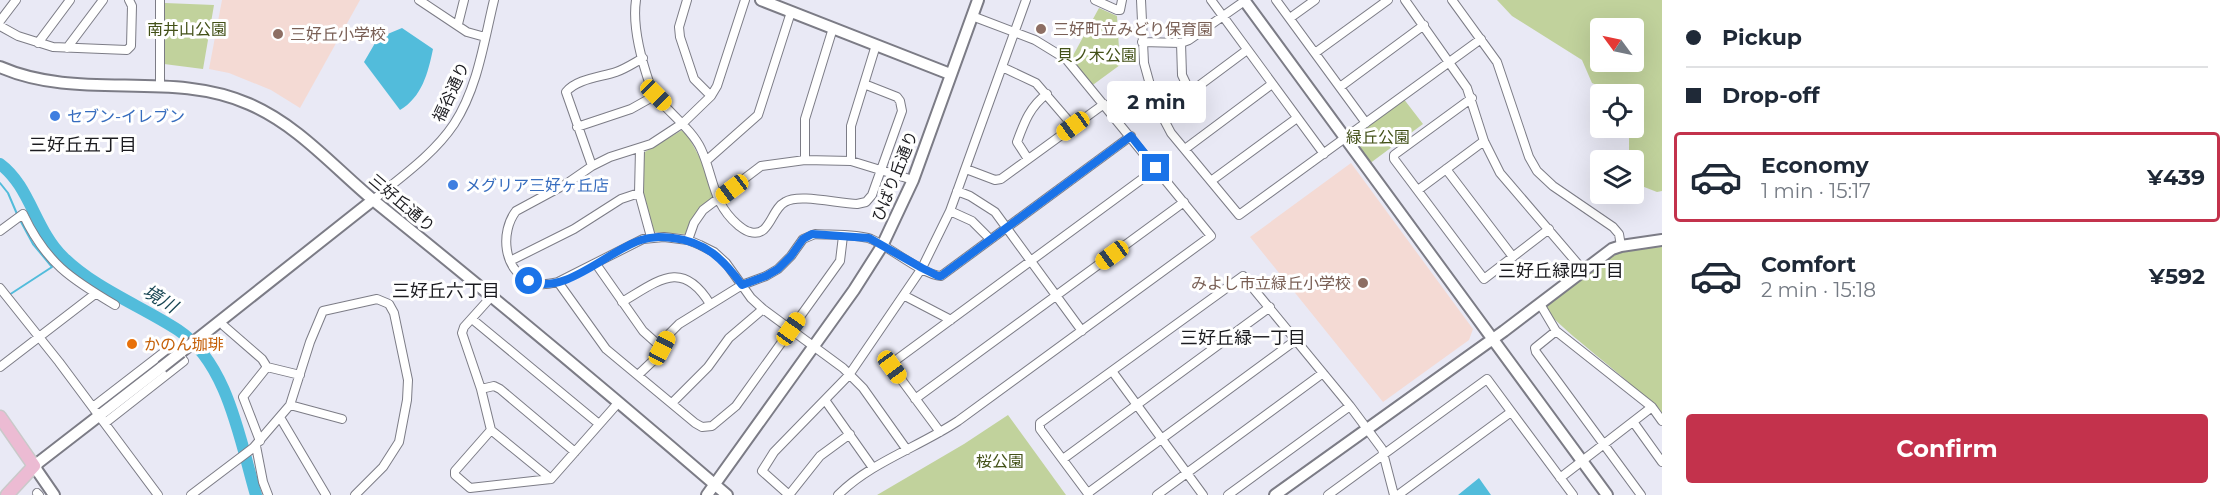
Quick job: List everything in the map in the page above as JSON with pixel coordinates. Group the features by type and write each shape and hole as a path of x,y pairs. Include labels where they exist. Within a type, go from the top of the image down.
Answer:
{"main road":[{"path":"2,426 34,466 7,495"}],"street":[{"path":"0,21 16,0"},
{"path":"38,43 70,0"},
{"path":"67,48 103,0"},
{"path":"0,26 38,43 67,48 130,49 132,6 129,0"},
{"path":"160,0 160,86"},
{"path":"420,0 467,32 485,37"},
{"path":"458,24 464,0"},
{"name":"福谷通り","path":"373,200 427,155 454,124 472,86 494,0"},
{"path":"636,0 634,11 637,33 651,87 683,123 700,147 717,200 737,224 747,232 756,233 765,229 780,205 792,199 853,204 866,202 872,195 901,116 901,105 895,95 864,84"},
{"path":"687,0 679,27 680,37 694,79 711,96"},
{"path":"745,0 722,76 711,96 683,123 659,140 592,166 566,184 516,212 511,218 506,234 508,252 518,272 531,282 544,285 558,282 632,244 651,237 687,240 709,249 719,256 763,309 849,375 866,393 907,450"},
{"path":"761,0 950,74"},
{"name":"ひばり丘通り","path":"708,495 854,290 882,246 913,180 978,0"},
{"path":"850,434 820,456 789,495 762,471 774,452 849,375 922,268 950,211 1026,0"},
{"path":"1095,0 1120,10 1122,0"},
{"path":"1141,0 1142,42 1147,77 1161,114 1169,129 1239,215 1481,39"},
{"path":"1211,0 1324,154"},
{"path":"1142,42 1181,43 1189,40 1245,0 1606,495"},
{"path":"1276,0 1366,123"},
{"path":"1290,18 1315,0"},
{"path":"1315,53 1388,0"},
{"path":"1405,0 1461,77 1472,98 1484,141 1500,173 1583,270"},
{"path":"1452,0 1497,62 1529,157 1537,171 1553,186 1613,227 1619,234 1621,246"},
{"path":"706,160 758,115 791,12"},
{"path":"837,495 858,477 940,432 1211,236 1074,67 1058,52 1015,32 972,16"},
{"path":"1340,87 1424,25"},
{"path":"805,160 806,119 833,28"},
{"path":"1181,43 1182,75 1190,92"},
{"path":"851,160 851,126 876,45"},
{"path":"1161,114 1247,51"},
{"path":"592,166 577,127 567,89 583,81 618,72 643,58"},
{"name":"三好丘通り","path":"0,67 36,79 66,84 186,87 207,90 267,112 291,129 727,495"},
{"path":"1002,67 1032,81 1047,94 1073,126"},
{"path":"1185,149 1272,84"},
{"path":"1028,159 1017,142 1029,111 1047,94"},
{"path":"577,127 631,109 656,95"},
{"path":"1472,98 1394,155 1394,159 1484,279 1549,229"},
{"path":"966,169 998,180 1104,104"},
{"path":"1212,181 1298,118"},
{"path":"638,375 657,357 669,334 679,324 742,285 778,269 808,236 815,234 869,238 941,276 1131,136"},
{"path":"1418,190 1484,141"},
{"path":"640,149 639,193 651,237"},
{"path":"687,240 697,217 761,166 805,160 851,160 913,180"},
{"path":"940,432 891,365 1156,168"},
{"path":"1446,169 1513,256"},
{"path":"957,191 989,207 1008,226 1082,331"},
{"path":"512,261 574,229 621,199 639,193"},
{"path":"54,495 34,466 373,200"},
{"path":"915,399 1184,202"},
{"path":"950,211 972,220 990,239"},
{"path":"0,231 23,214 36,239 67,275 115,305"},
{"path":"558,282 602,344 699,426 708,427 716,424 741,400 840,261 843,236"},
{"path":"1275,495 1493,339 1612,249 1662,240"},
{"path":"596,264 647,336 662,348"},
{"path":"622,302 659,280 674,277 688,280 699,287 710,304"},
{"path":"1296,340 1088,494 1040,429 1040,423 1240,277 1245,278 1270,307 1367,429 1384,454 1396,495 1511,412"},
{"path":"0,288 158,495"},
{"path":"0,367 95,294"},
{"path":"905,296 951,320"},
{"path":"491,297 462,333 481,389 491,430 551,479"},
{"path":"191,495 236,462 281,419 290,405 323,311 374,299 385,302 392,309 408,380 399,442 383,467 355,495"},
{"path":"1540,304 1556,331 1652,408 1662,421"},
{"path":"1063,459 1270,307"},
{"path":"672,403 708,367 729,338 763,309"},
{"path":"472,319 599,424"},
{"path":"224,326 262,359 267,367 300,375"},
{"path":"1556,331 1535,348 1536,352 1641,495"},
{"path":"172,346 184,361 99,415 172,346"},
{"path":"267,367 243,396 268,495"},
{"path":"1112,371 1203,495"},
{"path":"1157,495 1323,374"},
{"path":"1328,495 1487,379 1573,495"},
{"path":"481,389 494,386 500,389 575,452"},
{"path":"825,400 873,468"},
{"path":"491,430 455,471 455,475 470,488 551,479 618,402"},
{"path":"290,405 342,419"},
{"path":"1228,495 1350,406"},
{"path":"1560,478 1652,408"},
{"path":"281,419 326,495"},
{"path":"1634,423 1662,462"}],"shaded area":[{"name":"三好丘小学校","path":"222,0 360,0 300,108 271,90 229,73 209,69"},
{"name":"みよし市立緑丘小学校","path":"1351,163 1473,329 1469,340 1383,402 1250,237"}],"green space":[{"path":"1497,0 1662,0 1662,191 1657,192 1644,187 1644,150 1629,150 1629,138 1644,138 1644,84 1594,84 1582,60 1512,16"},
{"name":"南井山公園","path":"165,3 214,5 203,69 164,64"},
{"name":"貝ノ木公園","path":"1099,8 1117,16 1120,65 1090,87 1070,61"},
{"name":"緑丘公園","path":"1403,98 1423,124 1369,164 1348,138"},
{"path":"684,129 700,158 715,197 701,209 685,234 651,232 643,190 643,153"},
{"path":"1662,247 1662,416 1649,401 1544,309 1562,291 1605,260 1633,248"},
{"name":"桜公園","path":"1008,415 1066,495 877,495 964,444"}],"water":[{"path":"402,28 433,49 423,84 408,105 400,110 364,62 378,38"},
{"path":"1479,478 1491,495 1458,495"}],"waterway":[{"name":"境川","path":"0,164 19,184 53,246 63,257 103,287 178,330 195,344 209,362 230,405 256,495"},
{"path":"0,183 8,193 17,214"},
{"path":"9,295 52,267 33,244 20,220"}],"place":[{"name":"三好町立みどり保育園","path":"1041,29"},
{"name":"三好丘小学校","path":"278,34"},
{"name":"セブン-イレブン","path":"55,116"},
{"name":"メグリア三好ヶ丘店","path":"453,185"},
{"name":"みよし市立緑丘小学校","path":"1363,283"},
{"name":"かのん珈琲","path":"132,344"}],"district":[{"name":"三好丘五丁目","path":"83,145"},
{"name":"三好丘緑四丁目","path":"1561,271"},
{"name":"三好丘六丁目","path":"446,291"},
{"name":"三好丘緑一丁目","path":"1243,338"}],"route":[{"path":"529,281 544,285 558,282 643,239 664,237 687,240 714,252 726,263 742,285 778,269 803,239 812,234 869,238 941,276 1131,136 1156,168"}]}
